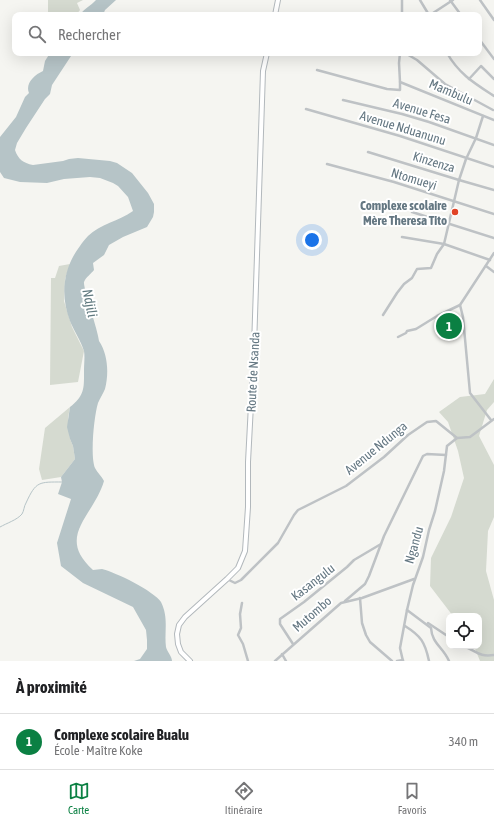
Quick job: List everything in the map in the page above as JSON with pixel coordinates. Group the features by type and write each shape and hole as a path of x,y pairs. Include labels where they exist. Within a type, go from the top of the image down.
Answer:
{"street":[{"path":"276,12 278,0"},
{"path":"402,0 402,12"},
{"path":"420,0 427,12"},
{"path":"433,12 451,0 459,12"},
{"path":"480,0 494,20"},
{"path":"482,43 494,59"},
{"name":"Route de Nsanda","path":"190,661 181,652 178,644 177,634 179,625 185,617 238,568 245,551 255,332 263,71 266,56"},
{"path":"317,70 388,89 400,90 400,56"},
{"path":"410,56 445,84 494,110"},
{"path":"449,56 469,79 494,96"},
{"path":"469,79 480,66 494,79"},
{"name":"Mambulu","path":"400,82 494,120"},
{"name":"Avenue Fesa","path":"343,100 402,114 494,145"},
{"name":"Avenue Nduanunu","path":"306,109 400,136 494,167"},
{"path":"384,315 397,293 404,284 412,278 417,269 431,268 437,254 444,244 459,180 483,116"},
{"name":"Kinzenza","path":"368,152 494,190"},
{"name":"Ntomueyi","path":"327,164 394,182 494,214"},
{"path":"412,212 494,238"},
{"path":"402,237 444,244 490,260"},
{"path":"398,336 406,333 407,331 418,328 437,316 460,305 494,253"},
{"path":"486,266 494,272"},
{"path":"457,438 470,437 492,420 470,393 463,317 460,305"},
{"name":"Avenue Ndunga","path":"227,579 235,583 241,580 278,543 298,510 346,486 384,458 408,435 420,426 430,421 436,421 457,438"},
{"name":"Ngandu","path":"403,660 400,648 414,579 423,557 435,511 444,472 447,446 457,438"},
{"path":"346,601 365,584 370,576 382,544 423,456 427,454 446,455"},
{"name":"Kasangulu","path":"293,644 280,624 280,619 354,560 382,544"},
{"name":"Mutombo","path":"275,661 336,605 414,579"},
{"path":"360,598 362,623 366,635 370,642 392,661"},
{"path":"242,603 240,614 241,628 238,632 238,636 243,644 248,661"},
{"path":"407,610 446,635"},
{"path":"420,618 431,628 433,639 444,650 449,661"},
{"path":"405,626 418,635 429,661"},
{"path":"469,649 482,656 494,655"},
{"path":"282,654 286,661"},
{"path":"397,661 403,660"}],"shaded area":[{"path":"48,0 83,0 77,3 80,10 78,12 48,12"},
{"path":"96,0 116,0 104,12 82,12"},
{"path":"48,56 71,56 52,85 50,94 45,99 17,143 15,150 19,158 26,163 33,165 78,158 117,163 132,173 148,193 154,204 153,217 147,227 123,237 109,245 104,255 93,263 94,270 84,282 99,341 106,358 107,377 105,389 98,403 94,426 93,446 95,468 104,481 99,493 80,526 77,536 77,547 82,558 93,570 102,569 125,578 151,593 161,602 166,619 166,647 172,661 134,661 140,659 147,649 147,640 146,630 133,607 83,583 61,566 57,543 71,499 58,494 62,482 61,477 75,459 73,446 67,427 70,407 79,399 83,391 84,382 84,351 67,311 64,292 65,282 74,254 88,236 98,228 133,211 128,197 118,186 100,178 90,177 64,179 47,183 20,182 4,178 0,172 0,137 16,117 25,97 29,93 29,83 36,75 43,71 45,61"},
{"path":"70,264 65,279 64,301 72,327 84,351 78,382 50,385 51,278 55,278 59,266"},
{"path":"494,379 494,402 487,410 479,436 494,465 494,517 488,531 486,571 494,600 494,661 480,661 475,649 482,649 482,613 451,613 430,586 431,558 451,517 464,478 458,451 448,422 439,412 460,397 485,394"},
{"path":"70,407 68,418 70,439 73,446 75,459 61,477 42,480 39,469 45,428"}],"waterway":[{"path":"0,527 15,520 22,514 29,496 39,484 48,482 62,482"}],"place":[{"name":"Complexe scolaire Mère Theresa Tito","path":"455,212"},
{"name":"Complexe scolaire Bualu","path":"449,326"}],"water label":[{"name":"Ndjili","path":"90,303"}]}
